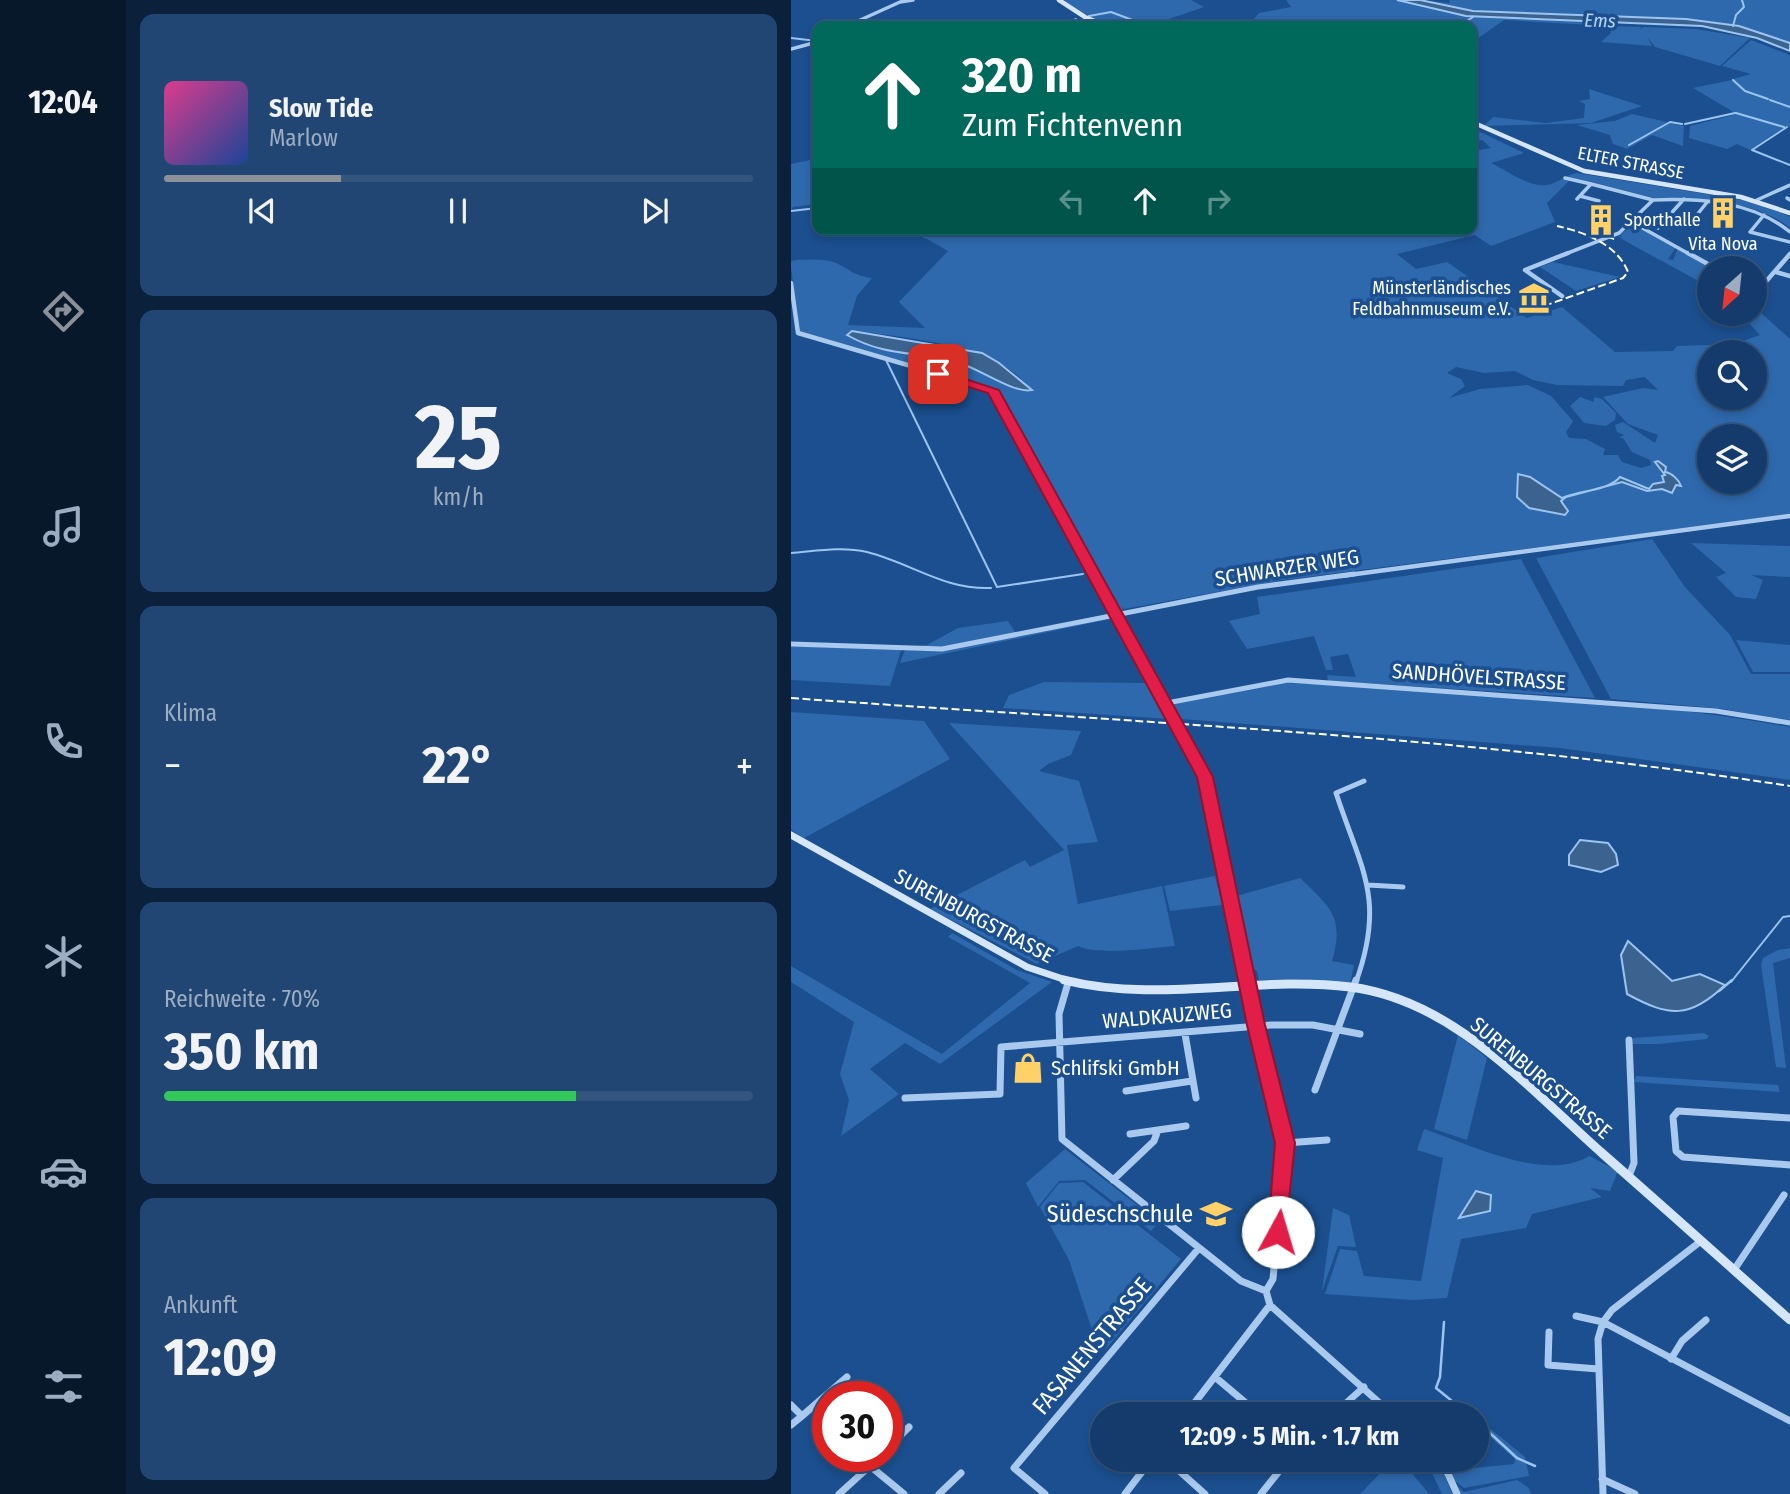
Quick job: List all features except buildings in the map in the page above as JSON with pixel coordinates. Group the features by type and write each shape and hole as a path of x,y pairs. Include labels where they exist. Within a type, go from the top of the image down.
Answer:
{"street":[{"path":"859,21 910,0"},
{"path":"1059,0 1095,21"},
{"path":"791,49 812,43"},
{"name":"ELTER STRASSE","path":"1477,124 1584,171 1757,200 1790,213"},
{"path":"1565,178 1653,200 1708,201 1764,215 1790,232"},
{"path":"1578,198 1591,184"},
{"path":"1757,200 1790,185"},
{"path":"1578,198 1599,201"},
{"path":"1658,228 1684,199"},
{"path":"1562,296 1525,270 1619,233 1653,200"},
{"path":"1696,216 1708,201"},
{"path":"1764,215 1750,232 1790,242"},
{"path":"1630,221 1697,258"},
{"path":"1767,284 1790,254"},
{"path":"1776,272 1790,276"},
{"path":"791,282 798,333 993,390 1167,703 1182,738 1205,777 1256,1025 1285,1143 1274,1275 1266,1291 1270,1305 1380,1402"},
{"name":"SCHWARZER WEG","path":"791,644 942,649 1258,587 1790,516"},
{"name":"SANDHÖVELSTRASSE","path":"1167,703 1288,680 1677,708 1790,723"},
{"path":"1315,1090 1358,983 1370,933 1368,885 1363,860 1336,793 1364,781"},
{"name":"SURENBURGSTRASSE","path":"791,835 1027,967 1068,983 1140,992 1302,984 1354,988 1417,1007 1467,1035 1790,1320"},
{"path":"1368,885 1403,887"},
{"path":"1068,983 1060,1001 1062,1139 1241,1281 1266,1291"},
{"name":"WALDKAUZWEG","path":"905,1098 1000,1094 1001,1047 1308,1023 1360,1034"},
{"path":"1185,1034 1196,1098"},
{"path":"1629,1040 1634,1163 1629,1176"},
{"path":"1126,1091 1192,1082"},
{"path":"1790,1118 1678,1111 1673,1117 1676,1151 1683,1157 1790,1165"},
{"path":"1130,1134 1186,1126"},
{"path":"1113,1180 1154,1141 1158,1130"},
{"path":"1285,1143 1327,1140"},
{"path":"1734,1270 1784,1195"},
{"path":"1603,1494 1598,1339 1603,1322 1612,1310 1701,1241"},
{"name":"FASANENSTRASSE","path":"1045,1494 1014,1468 1199,1248"},
{"path":"1195,1402 1270,1305"},
{"path":"1576,1316 1603,1322 1790,1421"},
{"path":"1671,1359 1682,1341 1706,1320"},
{"path":"1549,1332 1548,1365 1598,1369"},
{"path":"791,1425 847,1377"},
{"path":"1215,1377 1245,1402"},
{"path":"1347,1402 1364,1387"},
{"path":"791,1405 801,1416"},
{"path":"903,1433 909,1427"},
{"path":"839,1494 863,1472"},
{"path":"877,1472 904,1494"},
{"path":"939,1494 961,1472"},
{"path":"1125,1494 1142,1472"},
{"path":"1180,1472 1205,1494"},
{"path":"1261,1494 1278,1472"},
{"path":"1447,1472 1457,1494"},
{"path":"1602,1479 1635,1494"}],"shaded area":[{"path":"1064,0 1191,0 1204,7 1161,21 1101,21"},
{"path":"1286,0 1397,0 1466,16 1567,19 1602,22 1608,26 1504,20 1477,39 1477,21 1467,20 1253,20 1259,13 1291,7"},
{"path":"1420,0 1449,3 1450,0 1790,0 1790,43 1739,26 1686,19 1473,11"},
{"path":"1610,26 1642,27 1638,30 1644,27 1696,29 1750,38 1720,66 1655,47 1647,37 1652,46 1601,42 1611,33"},
{"path":"1751,40 1790,55 1790,127 1786,126 1750,150 1737,144 1727,149 1689,138 1690,126 1737,114 1693,88 1732,80 1740,86 1733,79 1751,74 1722,66"},
{"path":"1589,89 1642,106 1591,123 1484,126 1493,117 1546,123 1584,118 1585,104 1579,101 1590,99"},
{"path":"1632,114 1667,122 1650,134 1669,123 1684,126 1683,146 1652,135 1627,149 1613,144 1610,135 1577,125 1615,121"},
{"path":"1477,130 1524,153 1491,163 1533,184 1551,184 1577,173 1749,201 1790,214 1776,210 1790,217 1790,228 1775,218 1743,206 1645,197 1571,179 1547,203 1555,222 1491,246 1475,235 1477,150 1491,148 1482,140 1477,141"},
{"path":"812,160 812,205 793,207 791,211 791,164"},
{"path":"1634,225 1677,246 1668,259 1673,260 1678,248 1697,258 1697,280 1616,235 1622,237 1620,234"},
{"path":"915,235 1475,235 1397,254 1416,269 1447,262 1527,318 1562,307 1615,352 1673,351 1677,346 1697,345 1697,410 1767,410 1767,340 1746,340 1760,335 1752,326 1767,326 1767,319 1790,339 1790,515 1283,580 1124,609 1122,606 1123,610 1118,611 1058,500 988,384 989,387 800,332 791,261 831,261 856,274 872,278 857,296 848,325 925,328 899,302 948,251","holes":["859,331 953,346 1000,363 1018,376 1031,392 961,364 875,347 847,335","1456,367 1484,373 1515,371 1533,380 1557,385 1623,386 1626,380 1645,377 1658,390 1643,388 1603,397 1628,424 1658,435 1655,443 1623,422 1615,425 1617,432 1624,435 1619,438 1623,438 1632,452 1650,460 1651,465 1641,468 1622,462 1618,455 1603,455 1605,449 1586,439 1569,438 1566,432 1573,421 1551,396 1528,385 1480,389 1449,398 1465,386 1461,379 1447,373","1543,485 1558,498 1564,498 1561,500 1564,507 1559,513 1529,508 1517,497 1518,486"]},
{"path":"1553,262 1620,277 1576,291 1540,267"},
{"path":"1580,397 1594,402 1594,397 1602,399 1616,413 1615,420 1606,426 1584,423 1570,406"},
{"path":"1652,539 1685,587 1730,635 1751,674 1790,674 1790,722 1725,709 1611,699 1536,558"},
{"path":"1691,543 1790,546 1790,577 1751,575 1763,580 1756,599 1736,597 1716,577 1726,573"},
{"path":"1521,559 1595,698 1328,681 1327,675 1356,677 1348,654 1330,657 1333,670 1326,670 1314,636 1247,649 1229,621 1260,614 1257,597"},
{"path":"1109,617 1110,619 900,663 905,650 930,651"},
{"path":"1008,621 1015,632 943,647 906,647 927,645 958,628"},
{"path":"1736,640 1790,645 1790,672 1753,672"},
{"path":"791,646 901,650 890,686 791,680"},
{"path":"1044,682 1148,683 1169,719 1003,708 1009,695"},
{"path":"1285,682 1602,702 1790,727 1790,780 1560,748 1181,719 1173,704"},
{"path":"791,712 924,721 950,759 804,838 791,830"},
{"path":"949,723 1081,731 1071,755 1048,764 1039,771 1079,781 1098,842 1067,845 1078,904 1162,886 1175,946 1111,951 1078,946 1037,964 930,909 1025,860 1030,867 1064,850"},
{"path":"1215,876 1222,905 1170,911 1164,886"},
{"path":"1300,878 1327,905 1332,914 1337,934 1332,961 1354,965 1350,984 1299,979 1259,980 1257,971 1248,965 1233,897"},
{"path":"952,933 1017,970 1052,982 940,1064 905,1043 870,1069 899,1094 841,1136 849,1100 840,1074 854,1022 791,982 791,966 942,1054 1030,983 948,937"},
{"path":"1790,948 1790,958 1773,963 1786,1068 1776,1067 1761,965 1763,958 1778,950"},
{"path":"1704,1033 1709,1036 1707,1039 1633,1044 1633,1038"},
{"path":"1458,1035 1487,1058 1467,1140 1434,1129"},
{"path":"1636,1076 1778,1085 1780,1092 1634,1082"},
{"path":"1424,1129 1485,1151 1530,1163 1571,1163 1589,1156 1618,1171 1610,1191 1590,1188 1602,1197 1532,1214 1526,1228 1461,1239 1447,1298 1413,1300 1325,1294 1340,1249 1357,1251 1364,1276 1421,1281 1443,1158 1417,1150"},
{"path":"1065,1149 1159,1222 1151,1231 1085,1180 1059,1181 1038,1207 1026,1183"},
{"path":"1083,1182 1181,1259 1106,1349 1096,1342 1069,1260 1040,1207 1059,1183"},
{"path":"1333,1208 1349,1215 1356,1247 1338,1246 1322,1291"},
{"path":"1489,1428 1525,1457 1529,1476 1464,1488 1444,1472 1489,1472 1489,1467 1514,1464 1515,1459 1489,1436"},
{"path":"1381,1472 1411,1472 1429,1494 1360,1494"},
{"path":"1431,1472 1443,1472 1452,1494 1442,1494"},
{"path":"1447,1477 1464,1492 1517,1480 1529,1488 1531,1494 1456,1494"}],"water":[{"name":"Ems","path":"1397,0 1420,0 1473,11 1686,19 1739,26 1790,43 1790,51 1757,38 1702,26 1466,16"},
{"path":"852,331 982,353 1032,390 1017,388 947,360 877,348 847,335"},
{"path":"1658,461 1666,467 1665,472 1675,477 1681,486 1676,485 1672,493 1662,489 1647,491 1622,482 1602,487 1620,477 1649,489 1653,484 1664,482 1662,476 1665,475 1655,462"},
{"path":"1518,474 1530,477 1562,498 1592,490 1561,501 1568,511 1565,515 1529,508 1517,497"},
{"path":"1580,840 1608,843 1616,854 1618,865 1601,872 1569,865 1569,855"},
{"path":"1628,941 1672,981 1700,974 1725,985 1690,1009 1667,1010 1642,1002 1627,994 1621,955"},
{"path":"1476,1191 1491,1195 1490,1211 1459,1218"}],"waterway":[{"path":"1733,26 1736,15 1744,7 1742,0"},
{"path":"1089,16 1111,12 1135,21"},
{"path":"1467,21 1473,17"},
{"path":"1072,21 1076,19"},
{"path":"791,38 812,40"},
{"path":"1733,80 1745,91 1768,99"},
{"path":"1770,100 1790,107"},
{"path":"1685,124 1735,113"},
{"path":"1736,113 1784,127"},
{"path":"1629,145 1670,122 1682,124"},
{"path":"1787,127 1752,150 1790,165"},
{"path":"791,211 812,209"},
{"path":"886,360 997,587 1083,574"},
{"path":"791,553 858,550 958,585 991,588"},
{"path":"1086,573 1090,572"},
{"path":"1731,982 1783,917 1790,916"},
{"path":"1719,991 1732,980"},
{"path":"1444,1322 1440,1377 1436,1388 1453,1402"},
{"path":"1489,1432 1517,1458 1535,1466"}],"railway":[{"path":"1544,306 1623,278 1628,272 1616,254 1599,241 1557,226"},
{"path":"1596,232 1614,239"},
{"path":"791,698 1417,742 1542,754 1790,786"}],"place":[{"name":"Vita Nova","path":"1723,213"},
{"name":"Sporthalle","path":"1601,220"},
{"name":"Münsterländisches Feldbahnmuseum e.V.","path":"1534,298"},
{"name":"Schlifski GmbH","path":"1028,1068"},
{"name":"Südeschschule","path":"1216,1214"}],"route":[{"path":"938,374 993,390 1167,703 1182,738 1205,777 1256,1025 1285,1143 1278,1232"}]}
